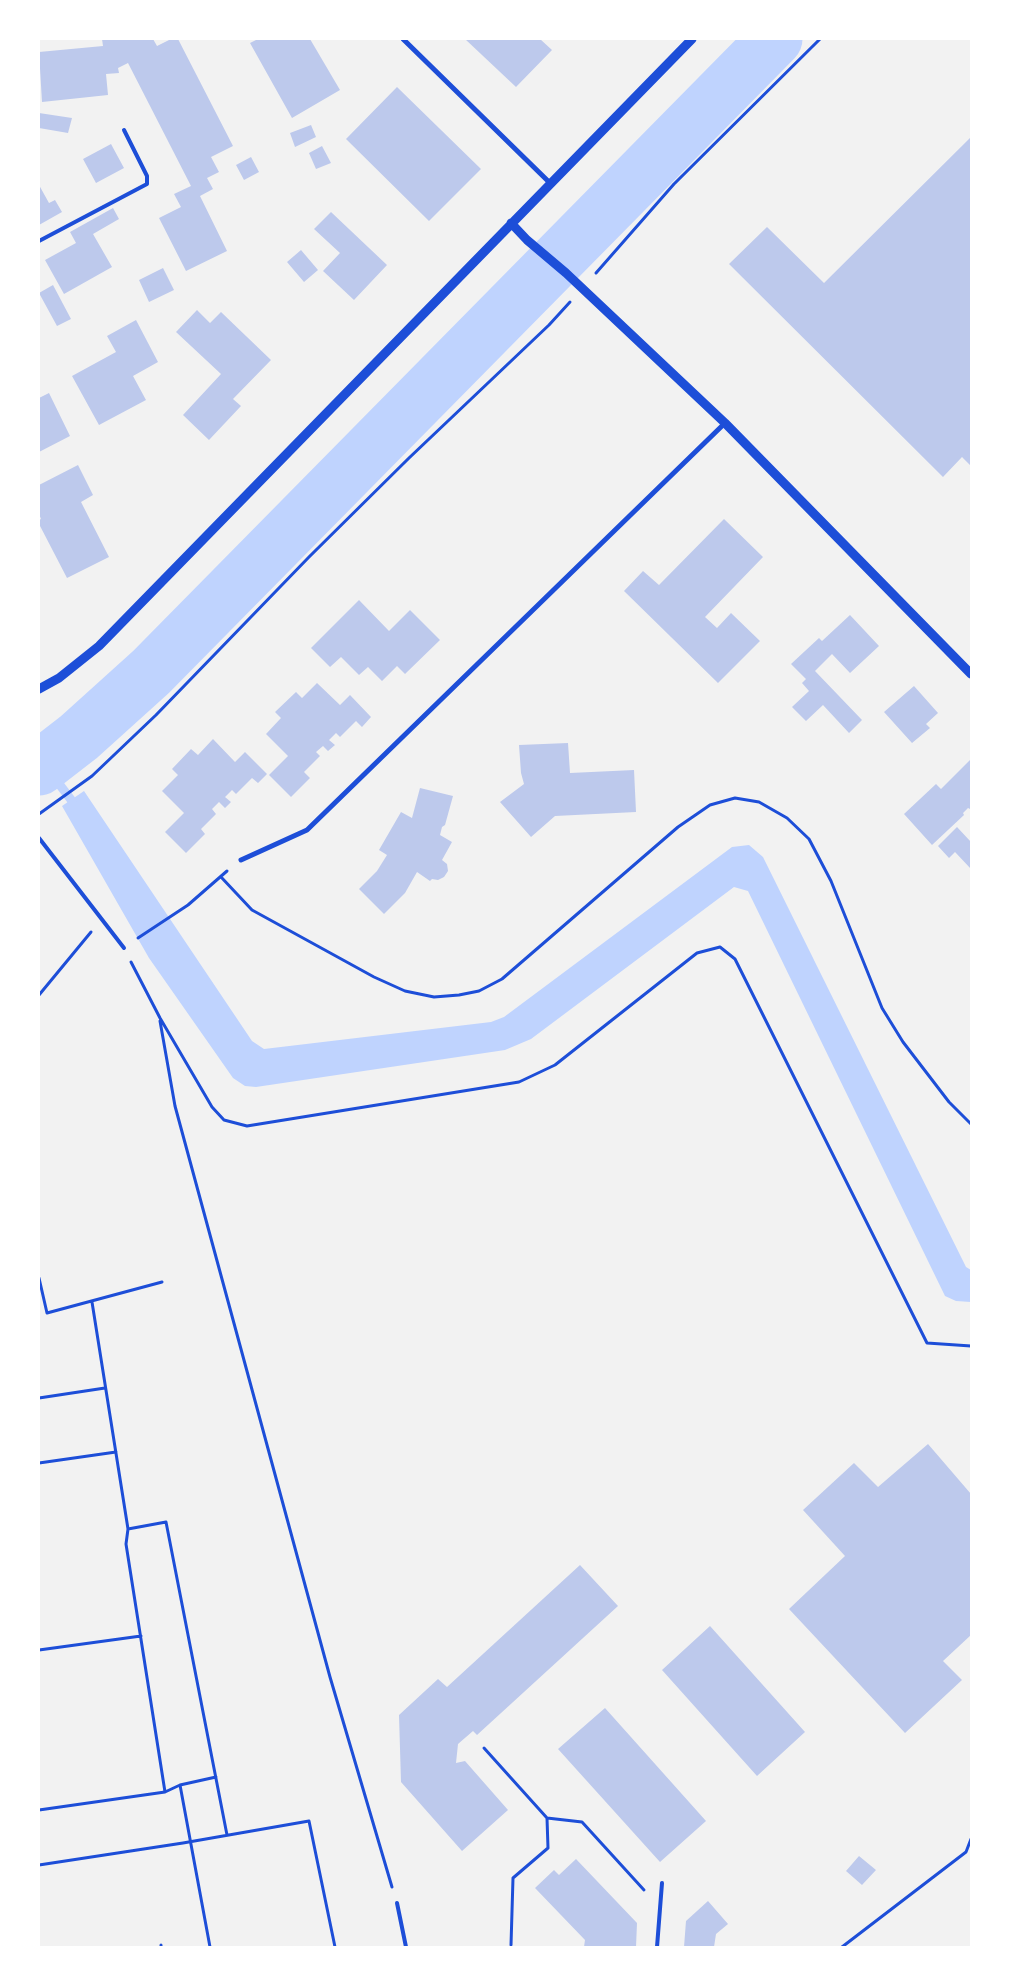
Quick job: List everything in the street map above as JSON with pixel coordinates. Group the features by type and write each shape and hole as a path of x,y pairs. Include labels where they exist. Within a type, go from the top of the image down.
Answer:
{"street":[{"path":"403,39 550,183"},
{"path":"39,689 59,678 99,646 692,39"},
{"path":"511,223 725,423 971,674"},
{"path":"241,860 307,830 725,423"}],"lane":[{"path":"39,241 146,184 147,176 124,130"},
{"path":"39,838 124,948"},
{"path":"657,1947 662,1883"},
{"path":"397,1903 406,1947"}],"path":[{"path":"40,813 92,776 156,715 309,557 409,458 549,325 674,184 820,39"},
{"path":"221,877 252,910 374,977 406,991 434,997 459,995 479,991 502,979 678,827 710,805 735,798 759,802 787,818 808,839 831,881 882,1008 903,1042 949,1102 971,1124"},
{"path":"241,860 188,905 124,948 160,1018 212,1107 224,1120 247,1126 519,1082 555,1065 698,953 720,948 736,959 927,1343 971,1346"},
{"path":"39,995 81,942 102,921"},
{"path":"160,1018 175,1106 330,1677 397,1903"},
{"path":"39,1280 46,1313 162,1282"},
{"path":"92,1302 128,1529 126,1544 165,1792"},
{"path":"39,1398 105,1388"},
{"path":"39,1463 116,1452"},
{"path":"128,1529 166,1522 227,1835"},
{"path":"39,1650 140,1636"},
{"path":"484,1748 547,1818 548,1848 513,1878 511,1945"},
{"path":"39,1810 165,1792 180,1785 216,1777"},
{"path":"180,1785 210,1947"},
{"path":"547,1818 582,1822 660,1908"},
{"path":"39,1866 309,1821 335,1947"},
{"path":"842,1947 966,1852 971,1839"}],"water":[{"path":"84,791 252,1041 264,1049 491,1022 504,1017 732,847 749,845 763,857 966,1267 971,1270 971,1302 956,1301 945,1296 748,891 734,887 531,1039 505,1050 256,1087 245,1086 233,1078 149,958 62,806"}],"building":[{"path":"102,39 153,39 157,46 171,39 178,39 233,146 211,157 219,172 207,178 213,189 200,196 227,251 186,271 159,218 181,207 174,194 191,186 128,63 118,68 119,73 106,74 108,95 42,102 39,52 103,46"},
{"path":"258,39 310,39 340,90 292,118 250,43"},
{"path":"465,39 540,39 552,50 516,87"},
{"path":"397,87 481,169 429,221 346,139"},
{"path":"39,113 72,118 68,133 39,128"},
{"path":"311,125 316,137 295,147 290,133"},
{"path":"971,137 971,466 962,457 943,477 729,264 767,227 824,283"},
{"path":"111,144 124,168 96,183 83,159"},
{"path":"322,146 331,163 316,169 309,153"},
{"path":"251,157 259,172 244,180 236,165"},
{"path":"39,185 49,203 55,200 62,212 39,225"},
{"path":"113,208 119,219 93,234 112,267 64,294 45,260 76,243 70,232"},
{"path":"331,212 387,265 354,300 323,271 340,253 314,229"},
{"path":"301,250 318,270 304,282 287,262"},
{"path":"163,268 174,290 149,302 139,280"},
{"path":"53,285 71,319 57,326 39,293"},
{"path":"197,310 210,323 221,312 271,360 233,399 241,406 209,440 183,415 221,374 176,332"},
{"path":"136,320 158,362 133,376 146,400 99,425 72,376 116,352 107,336"},
{"path":"49,393 70,436 39,452 39,398"},
{"path":"78,465 93,495 81,502 109,557 67,578 39,524 41,519 39,514 39,485"},
{"path":"724,519 763,557 705,617 717,628 731,613 760,641 718,683 624,591 643,571 659,585"},
{"path":"359,600 389,631 410,610 440,640 405,674 397,666 382,681 368,667 359,675 341,657 330,667 311,648"},
{"path":"850,615 879,646 850,673 832,654 815,671 862,720 849,733 823,705 806,721 792,707 809,691 802,683 806,679 791,664 819,638 822,641"},
{"path":"317,683 340,705 350,695 371,717 362,727 356,721 340,737 336,733 329,740 335,745 328,751 323,746 316,752 320,756 304,772 310,778 291,797 269,775 288,756 266,734 281,718 275,712 296,692 302,698"},
{"path":"914,686 938,713 926,724 930,728 912,743 884,712"},
{"path":"213,739 235,762 245,752 267,774 258,783 252,778 236,794 232,790 225,797 231,802 225,808 219,802 212,809 216,814 201,829 205,834 186,853 165,832 184,813 162,791 178,775 172,769 191,749 198,755"},
{"path":"568,743 570,773 634,770 636,812 555,816 531,837 500,802 524,784 521,773 519,745"},
{"path":"971,759 971,808 968,808 963,813 964,815 932,845 904,814 936,784 941,789"},
{"path":"420,788 453,796 445,825 442,827 440,835 452,842 442,860 447,864 448,871 444,877 430,881 417,872 405,893 384,914 359,889 377,871 387,855 379,850 401,812 412,818"},
{"path":"957,827 971,842 971,869 955,852 949,858 938,846"},
{"path":"928,1444 971,1494 971,1635 943,1661 962,1680 905,1733 789,1609 845,1556 803,1510 854,1463 878,1487"},
{"path":"580,1565 618,1606 477,1735 473,1731 458,1744 456,1763 465,1761 508,1810 462,1851 401,1782 399,1715 438,1679 447,1687"},
{"path":"710,1626 805,1732 757,1776 662,1670"},
{"path":"605,1708 706,1821 660,1862 558,1749"},
{"path":"859,1856 876,1870 862,1885 846,1871"},
{"path":"576,1859 637,1923 636,1947 584,1947 585,1940 535,1888 554,1870 559,1875"},
{"path":"708,1901 728,1924 716,1934 714,1947 684,1947 686,1921"}],"waterway":[{"path":"39,768 79,737 151,672 775,39"},
{"path":"44,764 72,801"}]}
